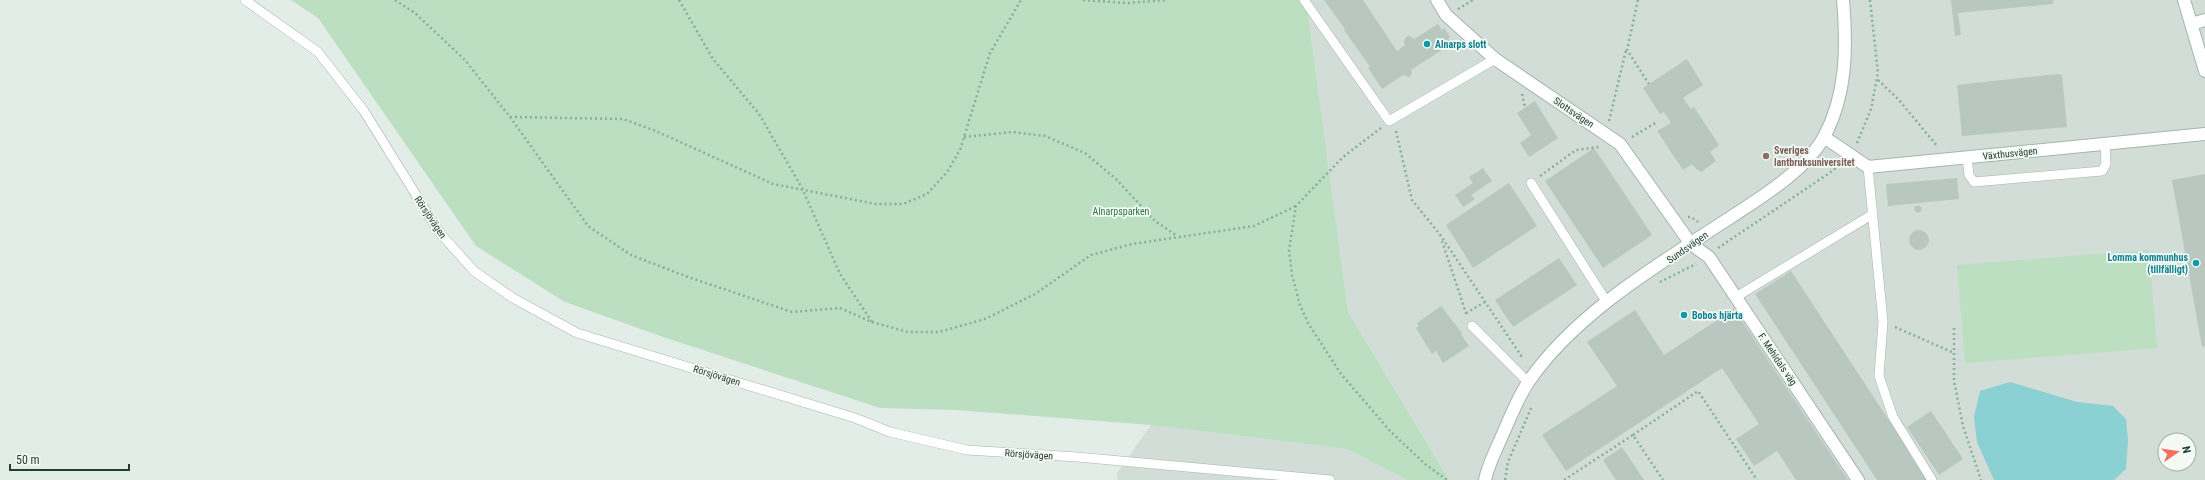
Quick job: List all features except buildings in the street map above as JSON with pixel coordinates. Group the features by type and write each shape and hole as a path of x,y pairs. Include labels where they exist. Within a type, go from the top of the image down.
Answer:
{"street":[{"name":"Slottsvägen","path":"1437,0 1446,15 1495,59 1620,144 1691,244"},
{"name":"Sundsvägen","path":"1485,480 1506,428 1531,378 1561,343 1606,301 1778,184 1807,157 1824,138 1835,110 1845,68 1846,47 1843,0"},
{"path":"2184,0 2205,70"},
{"path":"2191,24 2205,20"},
{"name":"Växthusvägen","path":"1868,167 2205,134"},
{"path":"1824,138 1868,167"},
{"name":"F. Mehldals väg","path":"1691,244 1709,257 1858,480"}],"lane":[{"name":"Rörsjövägen","path":"245,0 318,52 364,111 439,232 474,271 513,298 578,333 854,418 890,432 934,444 967,450 1077,457 1330,480"},
{"path":"1304,0 1392,120 1495,59"},
{"path":"1967,157 1969,175 1974,182 2102,171 2106,164 2105,144"},
{"path":"1868,167 1883,322 1879,376 1893,417 1932,480"},
{"path":"1531,183 1606,301"},
{"path":"1736,298 1873,214"},
{"path":"1472,326 1531,378"}],"path":[{"path":"396,0 415,13 465,60 510,117 588,226 631,255 688,277 792,312 840,308 872,322 908,332 939,332 985,319 1035,294 1091,255 1132,244 1254,226 1296,206 1342,157 1392,120 1412,200 1441,236 1485,302 1531,378"},
{"path":"679,0 713,59 758,114 802,188 840,274 872,322"},
{"path":"510,117 623,119 656,131 774,184 802,188 876,204 903,204 927,194 947,172 960,150 990,53 1021,0"},
{"path":"1083,0 1127,3 1167,0"},
{"path":"1606,135 1638,0"},
{"path":"1626,50 1649,84"},
{"path":"1877,79 1930,136 1946,159"},
{"path":"1531,183 1576,150 1620,144 1657,122"},
{"path":"964,137 1012,132 1045,136 1085,153 1116,179 1155,221 1177,237"},
{"path":"1296,206 1290,250 1292,275 1300,305 1308,323 1358,395 1390,432 1425,464 1447,480"},
{"path":"1441,236 1466,313 1472,326"},
{"path":"1653,285 1709,257"},
{"path":"1466,313 1485,302"},
{"path":"1883,322 1954,353"},
{"path":"1954,328 1954,381 1963,426 1981,480"},
{"path":"1564,480 1698,391 1757,480"},
{"path":"1505,480 1508,462 1536,399"},
{"path":"1633,434 1663,480"}],"shaded area":[{"name":"Sveriges lantbruksuniversitet","path":"1306,0 2205,0 2205,480 1449,480 1348,312"},
{"path":"1151,425 1347,449 1408,480 1118,480 1117,473"}],"green space":[{"name":"Alnarpsparken","path":"291,0 1306,0 1348,312 1449,480 1408,480 1347,449 1151,425 956,410 880,408 666,338 565,302 476,246 318,18"},
{"path":"2149,250 2157,348 1965,363 1957,265"}],"water":[{"path":"2010,382 2077,402 2113,406 2126,419 2128,441 2126,469 2114,480 1994,480 1977,442 1974,417 1980,391"}],"place":[{"name":"Alnarps slott","path":"1427,44"},
{"name":"Sveriges lantbruksuniversitet","path":"1766,156"},
{"name":"Lomma kommunhus (tillfälligt)","path":"2196,263"},
{"name":"Bobos hjärta","path":"1684,315"}]}
